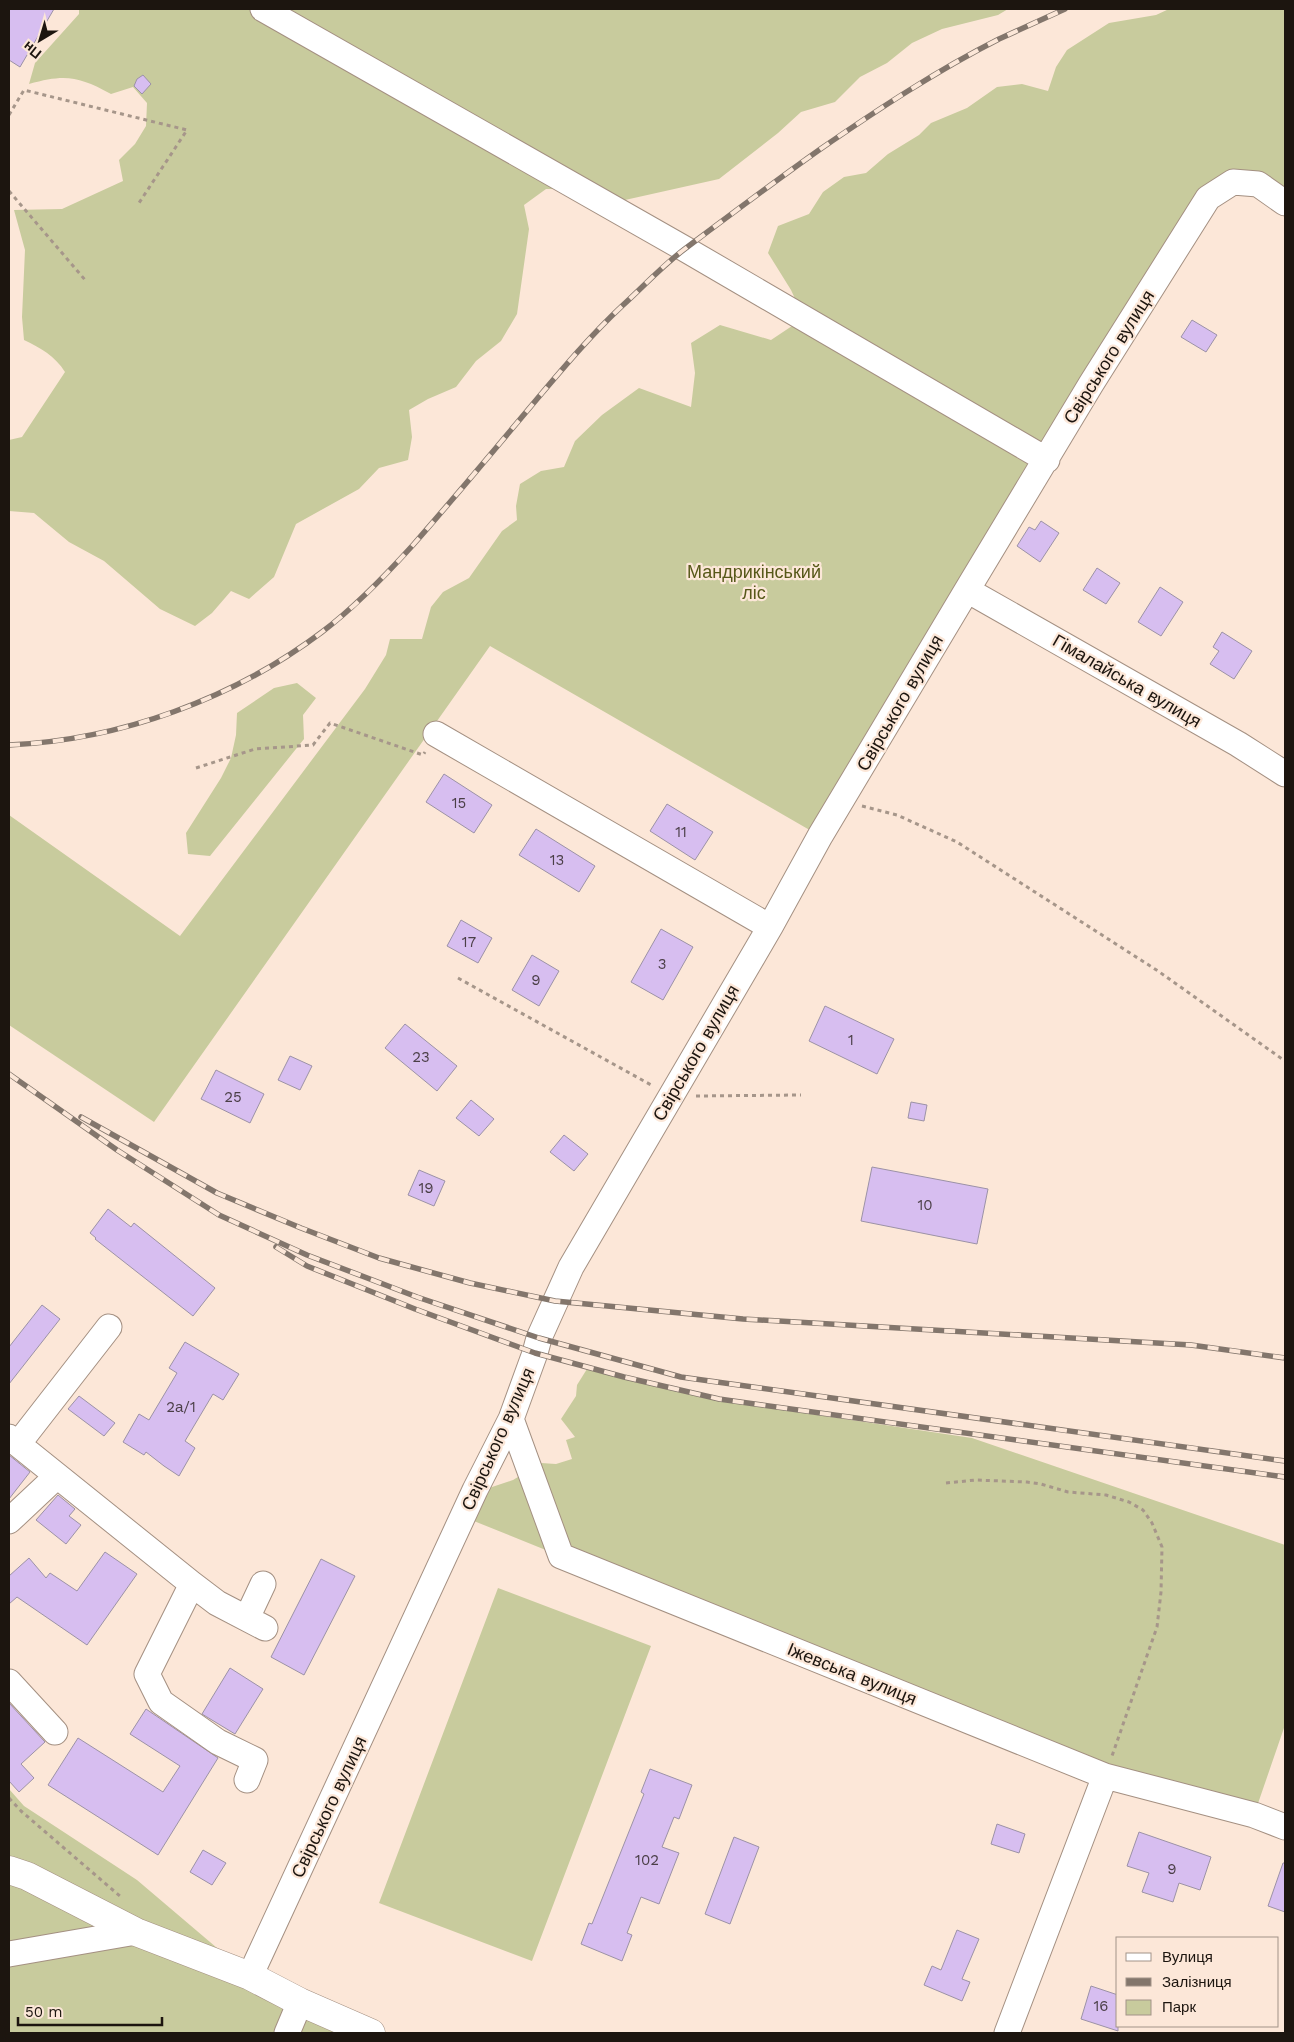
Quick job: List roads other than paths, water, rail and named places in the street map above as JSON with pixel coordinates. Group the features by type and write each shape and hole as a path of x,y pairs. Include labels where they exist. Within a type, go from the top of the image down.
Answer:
{"main road":[{"path":"9,1870 27,1876 136,1932 250,1976 300,2002 371,2033"}],"street":[{"path":"263,9 685,249 1047,460"},
{"name":"Свірського вулиця","path":"250,1976 475,1490 511,1418 539,1338 571,1267 770,927 820,836 1091,384 1208,198 1233,182 1258,184 1285,203"},
{"name":"Гімалайська вулиця","path":"967,590 1238,744 1285,774"},
{"path":"436,734 770,927"},
{"path":"109,1327 13,1441 217,1603 256,1623 263,1584"},
{"name":"Іжевська вулиця","path":"511,1418 561,1556 1105,1776 1254,1815 1285,1826"},
{"path":"9,1521 57,1476"},
{"path":"192,1584 147,1674 161,1702 218,1742 255,1760 247,1780"},
{"path":"9,1682 55,1732"},
{"path":"1007,2033 1105,1776"},
{"path":"9,1954 136,1932"},
{"path":"287,2033 300,2002"}],"railway":[{"path":"9,745 92,735 174,712 213,696 288,656 322,632 358,602 392,568 557,375 611,317 661,269 752,199 863,120 952,64 999,39 1065,9"},
{"path":"9,1074 117,1150 219,1215 307,1255 417,1297 539,1338 681,1377 1285,1461"},
{"path":"81,1117 217,1193 301,1228 379,1258 470,1283 555,1301 743,1319 1191,1345 1285,1358"},
{"path":"276,1247 307,1266 415,1309 535,1353 624,1377 719,1399 1285,1477"}],"park label":[{"name":"Мандрикінський ліс","path":"754,582"}]}
